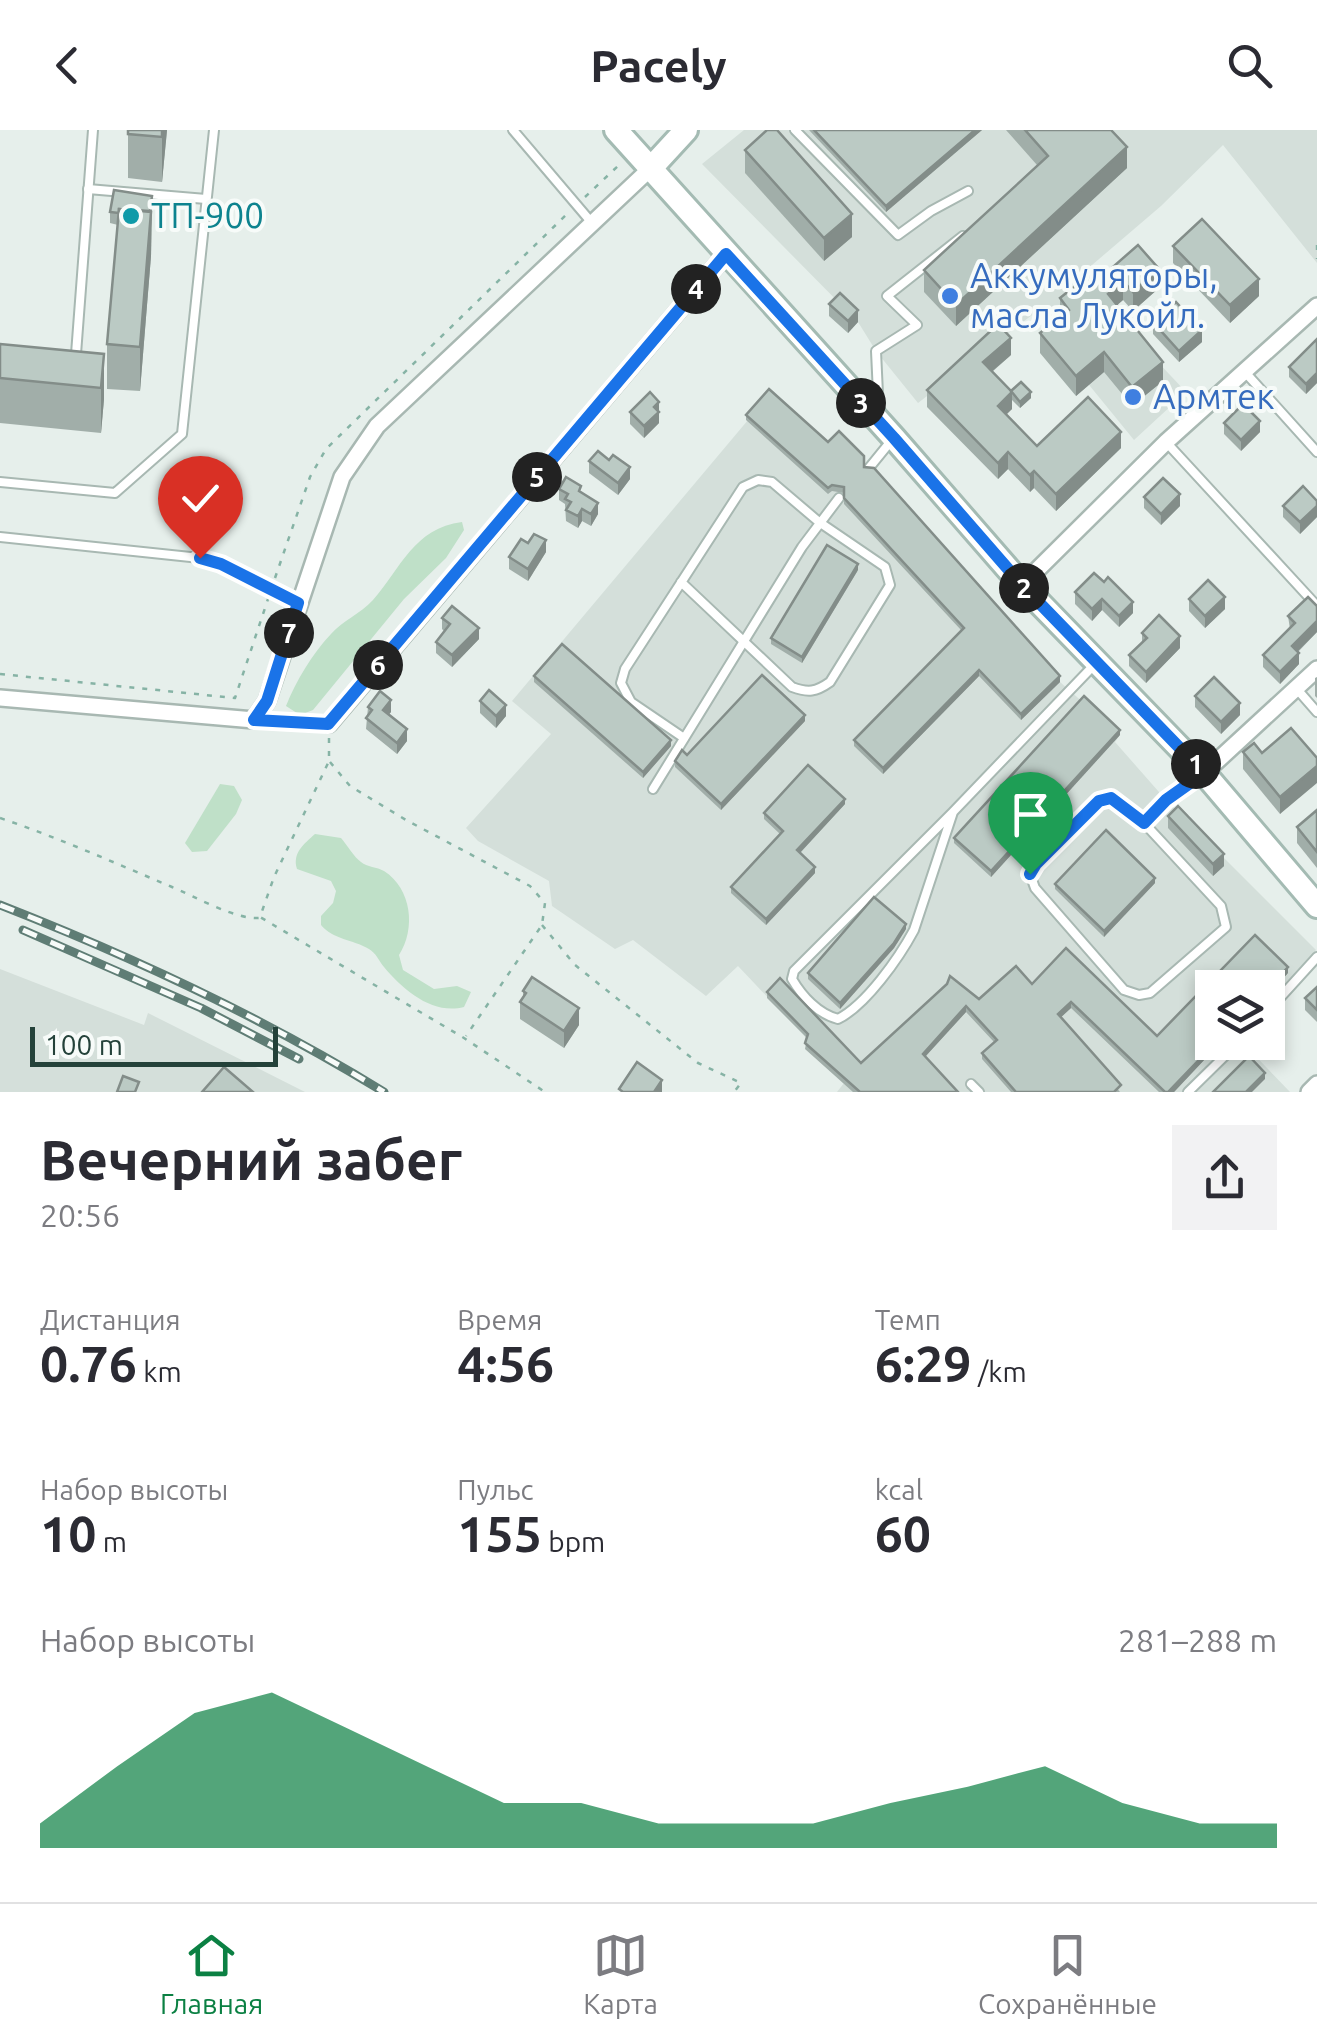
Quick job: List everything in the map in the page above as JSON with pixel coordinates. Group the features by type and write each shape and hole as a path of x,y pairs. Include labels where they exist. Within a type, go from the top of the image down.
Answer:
{"street":[{"path":"616,130 1022,585 1204,773 1317,906"},
{"path":"0,698 254,720 267,701 342,477 377,426 652,167 686,130"},
{"path":"328,724 726,254"},
{"path":"1022,585 1166,442 1317,306"},
{"path":"1204,773 1317,669"},
{"path":"1309,1092 1317,1084"}],"lane":[{"path":"66,362 76,354 94,130"},
{"path":"0,482 115,493 182,434 214,130"},
{"path":"513,130 592,224"},
{"path":"795,130 894,234 968,191"},
{"path":"88,189 206,199"},
{"path":"878,394 876,352 917,326 886,296 972,228"},
{"path":"1244,371 1317,452"},
{"path":"869,468 894,438"},
{"path":"1166,442 1317,606"},
{"path":"681,582 792,688 806,693 820,690 830,682 890,585 885,567 819,522 772,482 758,480 743,488 681,582 625,669 622,683 631,702 684,738"},
{"path":"653,788 819,522 838,498"},
{"path":"0,537 200,558 221,564 298,603"},
{"path":"953,812 914,930 905,946 853,1012 838,1019 826,1016 798,989 792,979 794,972 1096,663"},
{"path":"1296,688 1317,712"},
{"path":"1144,823 1166,800 1204,773"},
{"path":"1111,798 1144,823 1221,906 1226,927 1150,992 1139,995 1124,990 1035,888 1030,874 1099,801 1111,798"},
{"path":"1285,993 1317,958"},
{"path":"1188,1092 1221,1060"},
{"path":"971,1084 979,1092"}],"path":[{"path":"1317,245 1317,259"},
{"path":"254,720 328,724 329,761 274,876 260,918"},
{"path":"329,761 350,786 530,886 545,903 542,926 464,1038"},
{"path":"0,818 217,906 260,918 464,1038 545,1092"},
{"path":"542,926 575,965 698,1063 740,1083 734,1092"}],"shaded area":[{"path":"744,130 1317,130 1317,263 1223,145 1161,206 1078,277 1186,392 1134,440 1032,315 918,403 858,322 702,164"},
{"path":"769,395 813,434 862,460 1060,682 1120,735 1115,742 1166,800 1316,950 1285,983 1285,970 1195,970 1195,1060 1259,1060 1290,1092 837,1092 844,1083 738,966 706,996 633,940 615,949 552,906 549,881 478,841 466,828 551,734 512,701"},
{"path":"0,969 144,1025 148,1013 305,1092 0,1092"}],"green space":[{"path":"462,522 464,530 446,558 404,599 313,710 300,715 286,706 305,668 335,629 373,600 420,541 432,532"},
{"path":"220,784 234,786 242,800 207,851 192,852 185,843"},
{"path":"315,834 341,838 361,862 384,871 401,888 409,922 399,955 403,970 434,989 457,986 471,992 464,1007 441,1007 420,999 392,976 371,951 321,925 321,916 333,903 336,891 331,881 297,869 296,863 300,849"}],"building":[{"path":"128,130 162,130 162,137 128,134"},
{"path":"767,130 777,130 852,214 824,238 745,150"},
{"path":"814,130 975,130 886,206"},
{"path":"1025,130 1111,130 1127,147 956,305 924,270 1048,156"},
{"path":"114,190 152,196 150,211 110,212"},
{"path":"119,209 151,212 140,347 107,344"},
{"path":"1202,219 1259,279 1230,305 1173,246"},
{"path":"1138,245 1159,269 1133,292 1123,281 1108,294 1163,362 1132,387 1104,352 1076,376 1040,333 1069,310 1060,298 1091,273 1097,281"},
{"path":"840,293 858,310 848,321 829,304"},
{"path":"1176,302 1202,330 1179,351 1153,322"},
{"path":"998,324 1011,338 983,362 1012,392 998,406 1037,446 1088,397 1121,432 1056,494 1008,452 998,463 927,390"},
{"path":"1317,339 1317,373 1306,384 1289,367"},
{"path":"0,344 104,354 101,388 0,378"},
{"path":"1021,382 1031,392 1020,402 1011,391"},
{"path":"769,389 828,442 839,431 864,456 864,467 874,468 1060,676 1021,714 979,670 883,768 854,740 964,628 844,498 844,487 828,488 746,415"},
{"path":"650,392 659,402 654,407 659,412 644,426 630,412"},
{"path":"1243,404 1260,421 1241,440 1224,423"},
{"path":"598,451 609,460 613,455 630,467 618,483 589,461"},
{"path":"566,477 598,503 591,514 582,509 578,516 566,510 571,502 565,499 568,494 559,489"},
{"path":"1163,478 1180,494 1161,514 1144,497"},
{"path":"1303,486 1317,506 1300,522 1283,506"},
{"path":"534,534 546,540 528,569 509,557 521,539 528,543"},
{"path":"827,545 858,564 802,657 771,638"},
{"path":"1094,573 1104,582 1108,577 1133,602 1119,616 1102,599 1092,609 1075,592"},
{"path":"1208,580 1225,597 1205,616 1189,599"},
{"path":"1308,597 1317,606 1317,621 1292,646 1299,653 1280,672 1263,655 1295,623 1288,616"},
{"path":"452,606 479,628 452,655 436,642 450,624 442,618"},
{"path":"1159,615 1180,636 1146,672 1129,655 1147,638 1142,633"},
{"path":"562,644 671,740 643,772 534,676"},
{"path":"762,675 805,715 721,804 675,761 682,750 687,755"},
{"path":"1214,677 1240,703 1221,722 1195,696"},
{"path":"489,690 506,705 496,716 480,701"},
{"path":"380,691 391,700 383,710 407,729 397,743 366,718 372,710 368,707"},
{"path":"1084,696 1120,730 991,871 954,838"},
{"path":"1291,728 1317,758 1317,766 1280,797 1243,752 1254,743 1262,753"},
{"path":"808,765 845,799 797,850 815,867 766,919 731,887 783,831 764,813"},
{"path":"1178,806 1224,854 1213,864 1168,816"},
{"path":"1317,810 1317,852 1297,827"},
{"path":"1106,830 1155,878 1104,931 1055,884"},
{"path":"874,897 906,924 840,1003 808,973"},
{"path":"1255,935 1288,967 1285,970 1221,970"},
{"path":"1066,948 1157,1036 1195,997 1195,1060 1199,1060 1168,1092 1071,1002 1058,1014 1121,1085 1114,1092 1016,1092 982,1053 997,1040 966,1006 923,1054 958,1092 860,1092 805,1043 808,1034 767,992 780,978 861,1063 947,984 950,976 979,999 1016,966 1032,984"},
{"path":"532,977 579,1008 564,1031 520,1002"},
{"path":"1317,987 1317,1010 1305,998"},
{"path":"1245,1060 1253,1060 1265,1073 1246,1092 1213,1092"},
{"path":"637,1062 662,1080 654,1092 619,1089"},
{"path":"224,1067 253,1092 202,1092"},
{"path":"123,1076 139,1082 135,1092 117,1092"}],"railway":[{"path":"0,905 196,990 291,1038 384,1092"},
{"path":"23,930 201,1008 299,1059"}],"place":[{"name":"ТП-900","path":"131,216"},
{"name":"Аккумуляторы, масла Лукойл.","path":"950,296"},
{"name":"Армтек","path":"1133,397"}],"route":[{"path":"200,558 221,564 298,603 267,701 254,720 328,724 726,254 1022,585 1204,773 1166,800 1144,823 1111,798 1099,801 1030,874"}]}
